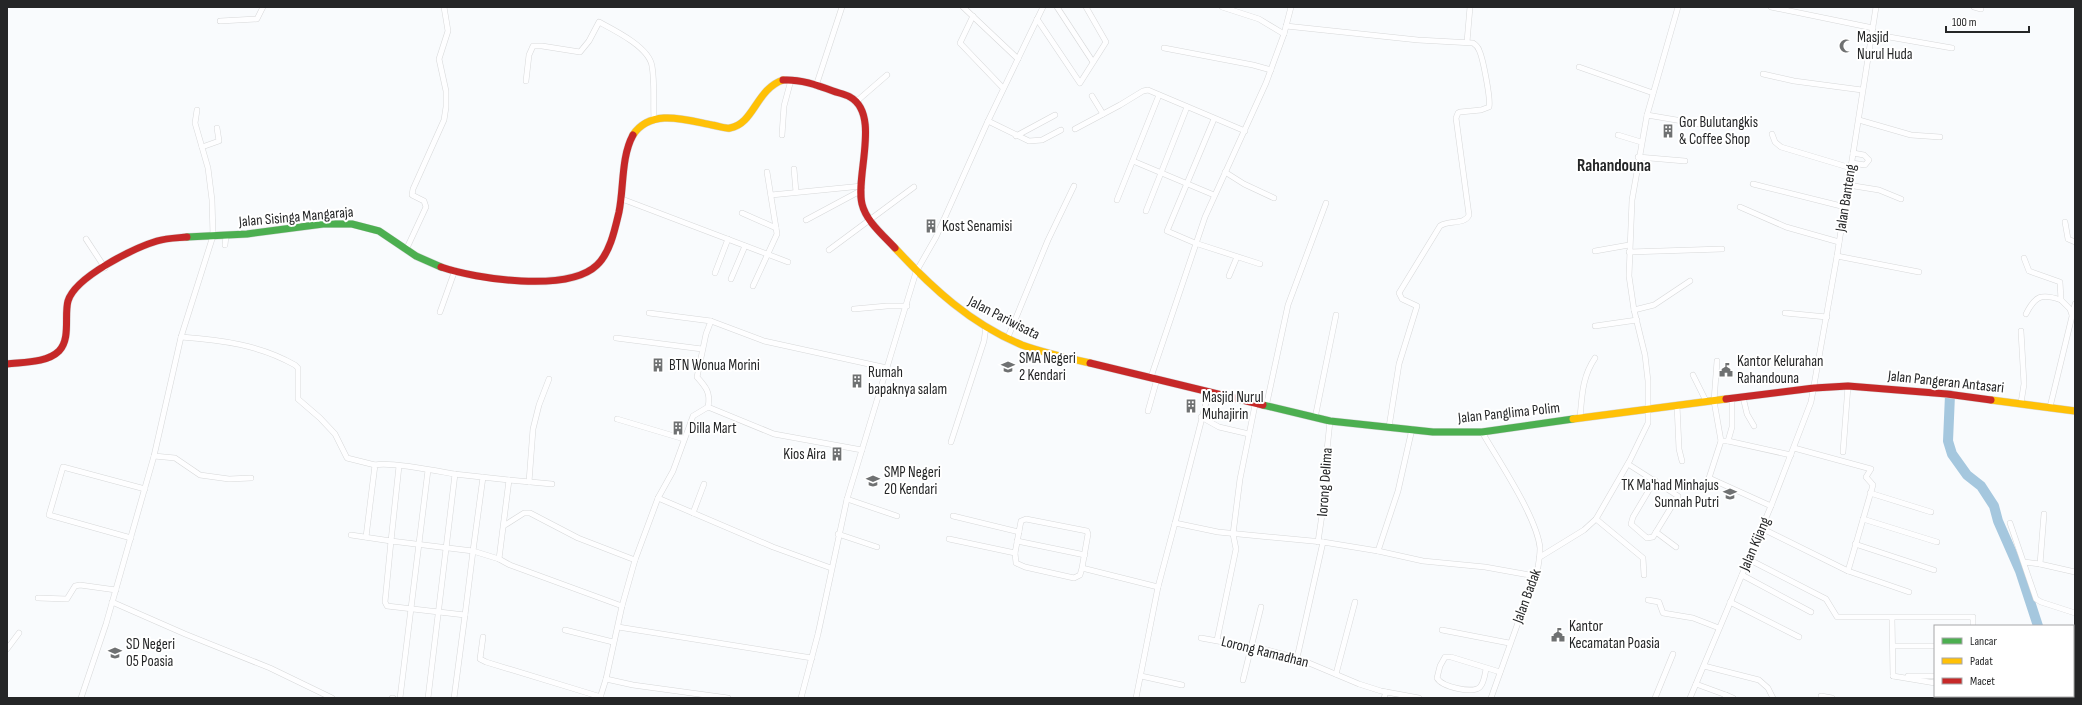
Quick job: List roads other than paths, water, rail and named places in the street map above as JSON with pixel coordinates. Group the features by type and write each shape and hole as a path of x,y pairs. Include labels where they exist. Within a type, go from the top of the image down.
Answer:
{"street":[{"path":"220,21 257,19 263,7"},
{"path":"406,250 426,207 424,201 412,195 413,189 441,130 446,107 446,91 439,59 448,31 444,7"},
{"path":"816,86 842,7"},
{"path":"963,7 1018,59"},
{"path":"801,698 812,658 838,534 847,499 916,272 952,204 1003,88 1043,7"},
{"path":"1056,7 1093,62"},
{"path":"1037,19 1080,83 1106,42 1086,7"},
{"path":"1222,7 1259,19 1284,34"},
{"path":"1148,411 1154,378 1195,244 1214,195 1245,131 1271,70 1284,34 1291,7"},
{"path":"1467,42 1470,7"},
{"path":"1540,557 1584,530 1596,519 1628,464 1646,429 1648,382 1629,276 1629,245 1632,200 1638,157 1647,115 1678,7"},
{"path":"1771,7 1873,28"},
{"name":"Jalan Banteng","path":"1814,388 1838,256 1862,90 1876,7"},
{"path":"1974,7 1981,9"},
{"path":"973,16 960,43 1003,88"},
{"path":"526,80 529,55 533,46 542,46 575,53 580,52 589,41 598,22 619,32 648,56 652,65 654,119 667,118 736,128 745,121 769,87 776,82 791,80 816,86 857,101 864,119 866,139 862,203 870,218 916,272"},
{"path":"1286,26 1418,40 1467,42 1473,43 1479,50 1490,103 1487,109 1460,112 1456,115 1470,215 1464,220 1444,223 1440,226 1400,293 1402,299 1417,306 1399,364 1389,427"},
{"path":"1872,34 1952,48"},
{"path":"1164,48 1254,65 1271,70"},
{"path":"1579,67 1653,93"},
{"path":"1763,74 1794,81 1862,90"},
{"path":"857,101 887,75"},
{"path":"782,135 784,106 791,80"},
{"path":"1075,129 1143,91 1159,95 1245,131"},
{"path":"1117,200 1159,95"},
{"path":"1092,96 1103,114"},
{"path":"1146,211 1187,107"},
{"path":"81,698 116,590 145,489 181,337 213,236 212,200 208,168 195,123 197,110"},
{"path":"1016,136 1055,115"},
{"path":"1647,115 1700,124"},
{"name":"Jalan Sisinga Mangaraja","path":"7,364 38,359 56,354 62,349 66,333 67,311 71,292 78,284 118,259 156,242 176,238 226,236 349,223 371,227 417,256 455,270 492,279 513,281 540,280 586,272 597,265 605,251 614,227 622,199 628,148 633,135 640,127 654,119"},
{"path":"1214,119 1167,231 1195,244 1260,264"},
{"path":"1858,120 1911,135 1940,137"},
{"path":"988,121 1016,136 1036,142 1061,130"},
{"path":"202,148 219,141 217,128"},
{"path":"1772,134 1775,142 1781,147 1851,166 1865,165 1869,160 1864,155 1853,153"},
{"path":"1618,135 1641,142"},
{"path":"1638,157 1685,161"},
{"path":"1133,161 1214,195"},
{"path":"794,169 796,192"},
{"path":"753,286 777,234 767,172"},
{"path":"1225,172 1244,184 1274,198"},
{"path":"1753,184 1845,206"},
{"path":"1848,185 1879,190 1901,199"},
{"path":"1008,337 1048,240 1074,186"},
{"path":"828,250 914,187"},
{"path":"771,195 862,188"},
{"path":"806,220 862,188"},
{"path":"622,199 788,262"},
{"path":"1266,407 1288,305 1326,203"},
{"path":"1740,207 1786,227 1839,242"},
{"path":"742,213 776,228"},
{"path":"2065,222 2068,239 2075,242"},
{"path":"225,245 226,236"},
{"path":"86,239 105,268"},
{"path":"715,273 728,239"},
{"path":"1595,251 1629,245"},
{"path":"731,279 745,246"},
{"path":"1629,252 1722,249"},
{"path":"1229,276 1236,256"},
{"path":"1838,256 1919,272"},
{"path":"2024,258 2026,267 2029,271 2060,282 2061,300"},
{"path":"440,312 455,270"},
{"name":"Jalan Pariwisata","path":"916,272 959,311 986,327 1034,349 1209,391"},
{"path":"1634,310 1654,305 1690,281"},
{"path":"2026,314 2031,304 2038,298 2052,297 2061,300 2070,309 2072,315"},
{"path":"2050,407 2075,304"},
{"path":"854,309 906,306"},
{"path":"649,313 711,321 764,341 887,368"},
{"path":"1785,313 1827,317"},
{"path":"1315,418 1336,316"},
{"path":"1595,326 1638,320"},
{"path":"483,637 480,659 600,697 606,679 613,642 635,560 658,498 672,471 693,416 708,407 710,397 708,391 697,377 702,349 711,321"},
{"path":"951,442 984,342 986,327"},
{"path":"2021,331 2024,384 2021,403"},
{"path":"181,337 218,340 246,345 266,351 295,365 298,368 298,399 320,418 335,434 347,458 375,465 399,466 455,474 552,484"},
{"path":"616,338 702,349"},
{"path":"1580,418 1583,382 1588,368 1595,358"},
{"path":"1717,361 1714,401 1721,441 1709,476 1710,479 1771,506"},
{"path":"1693,375 1706,401"},
{"path":"529,482 533,429 539,405 549,380"},
{"path":"1843,452 1848,386"},
{"name":"Jalan Pangeran Antasari","path":"1814,388 1848,386 1936,393 2075,411"},
{"name":"Jalan Panglima Polim","path":"1209,391 1255,405 1330,421 1448,433 1482,432 1706,401 1814,388"},
{"name":"Jalan Kijang","path":"1690,698 1771,506 1811,402 1814,388"},
{"path":"1136,698 1158,587 1209,391"},
{"path":"1743,397 1747,414 1754,426"},
{"path":"1728,441 1732,427 1732,399"},
{"path":"1217,640 1236,549 1233,534 1240,480 1255,405"},
{"path":"1677,405 1678,439 1682,461"},
{"path":"708,407 774,434 862,450"},
{"path":"1201,417 1219,427 1249,434"},
{"path":"616,419 684,439"},
{"name":"lorong Delima","path":"1297,658 1320,542 1328,474 1327,450 1330,421"},
{"path":"1378,551 1398,491 1412,429"},
{"name":"Jalan Badak","path":"1482,432 1526,509 1537,535 1540,557 1535,576 1509,643 1491,698"},
{"path":"1721,441 1728,441 1791,455"},
{"path":"1794,448 1871,469 1866,478 1873,485 1848,571"},
{"path":"154,456 175,458 200,475 229,479 251,478"},
{"path":"1628,464 1655,480 1678,496 1653,537 1647,538 1631,524 1633,517 1655,480"},
{"path":"366,537 375,465"},
{"path":"399,466 385,602 387,606 465,615"},
{"path":"131,538 49,515 63,467 145,489"},
{"path":"400,698 428,470"},
{"path":"428,698 455,474"},
{"path":"454,698 483,477"},
{"path":"499,559 505,525 509,480"},
{"path":"693,512 704,484"},
{"path":"1870,493 1931,512"},
{"path":"658,498 773,547 831,568"},
{"path":"847,499 897,516"},
{"path":"505,525 524,513 530,513 578,538 635,560"},
{"path":"2040,564 2044,514"},
{"path":"953,516 1019,532"},
{"path":"1026,518 1087,531 1089,533 1080,575 1074,578 1018,564 1014,559 1018,541 1022,521 1026,518"},
{"path":"1596,519 1643,558 1644,575"},
{"path":"1863,519 1937,542"},
{"path":"1175,523 1233,534 1320,542 1378,551 1423,561 1485,567 1535,576"},
{"path":"2010,523 2036,599 2040,602 2074,611"},
{"path":"1761,528 1848,571 1909,592"},
{"path":"1656,532 1676,547"},
{"path":"838,534 877,547"},
{"path":"351,535 473,551 499,559 510,565 622,606"},
{"path":"950,539 1015,553"},
{"path":"1018,541 1085,555"},
{"path":"1855,544 1934,570"},
{"path":"1748,559 1826,599 1837,617 1973,617 1973,625"},
{"path":"2024,562 2075,572"},
{"path":"1082,568 1158,587"},
{"path":"1742,575 1811,612"},
{"path":"38,598 67,599 75,586 80,585 116,590"},
{"path":"1648,600 1659,602 1662,612 1666,614 1693,618 1719,628"},
{"path":"112,602 185,634 270,668 332,698"},
{"path":"1336,674 1355,602"},
{"path":"1730,602 1799,637"},
{"path":"1243,680 1261,607"},
{"path":"1892,618 1893,676"},
{"path":"618,627 812,658"},
{"path":"565,630 613,642"},
{"path":"1442,630 1509,643"},
{"path":"7,649 19,633"},
{"name":"Lorong Ramadhan","path":"1201,638 1251,647 1297,658 1386,692 1419,698"},
{"path":"1893,646 1934,646"},
{"path":"1654,697 1673,654"},
{"path":"1486,669 1481,685 1478,688 1461,689 1446,686 1437,678 1440,666 1445,657 1500,672"},
{"path":"1704,666 1759,680 1768,688 1773,698"},
{"path":"1141,676 1182,685"},
{"path":"1893,676 1934,676"},
{"path":"1893,676 1934,683"},
{"path":"606,679 728,698"},
{"path":"1696,684 1725,697 1733,698"},
{"path":"1384,698 1386,692"},
{"path":"1821,698 1821,696 1832,698"}],"waterway":[{"path":"1950,395 1948,441 1952,454 1967,475 1981,486 1994,506 1998,521 2020,571 2038,625"}],"place":[{"name":"Masjid Nurul Huda","path":"1846,46"},
{"name":"Gor Bulutangkis & Coffee Shop","path":"1668,131"},
{"name":"Kost Senamisi","path":"931,226"},
{"name":"BTN Wonua Morini","path":"658,365"},
{"name":"SMA Negeri 2 Kendari","path":"1008,367"},
{"name":"Kantor Kelurahan Rahandouna","path":"1726,370"},
{"name":"Rumah bapaknya salam","path":"857,381"},
{"name":"Masjid Nurul Muhajirin","path":"1191,406"},
{"name":"Dilla Mart","path":"678,428"},
{"name":"Kios Aira","path":"837,454"},
{"name":"SMP Negeri 20 Kendari","path":"873,481"},
{"name":"TK Ma'had Minhajus Sunnah Putri","path":"1730,494"},
{"name":"Kantor Kecamatan Poasia","path":"1558,635"},
{"name":"SD Negeri 05 Poasia","path":"115,653"}],"district":[{"name":"Rahandouna","path":"1614,166"}]}
